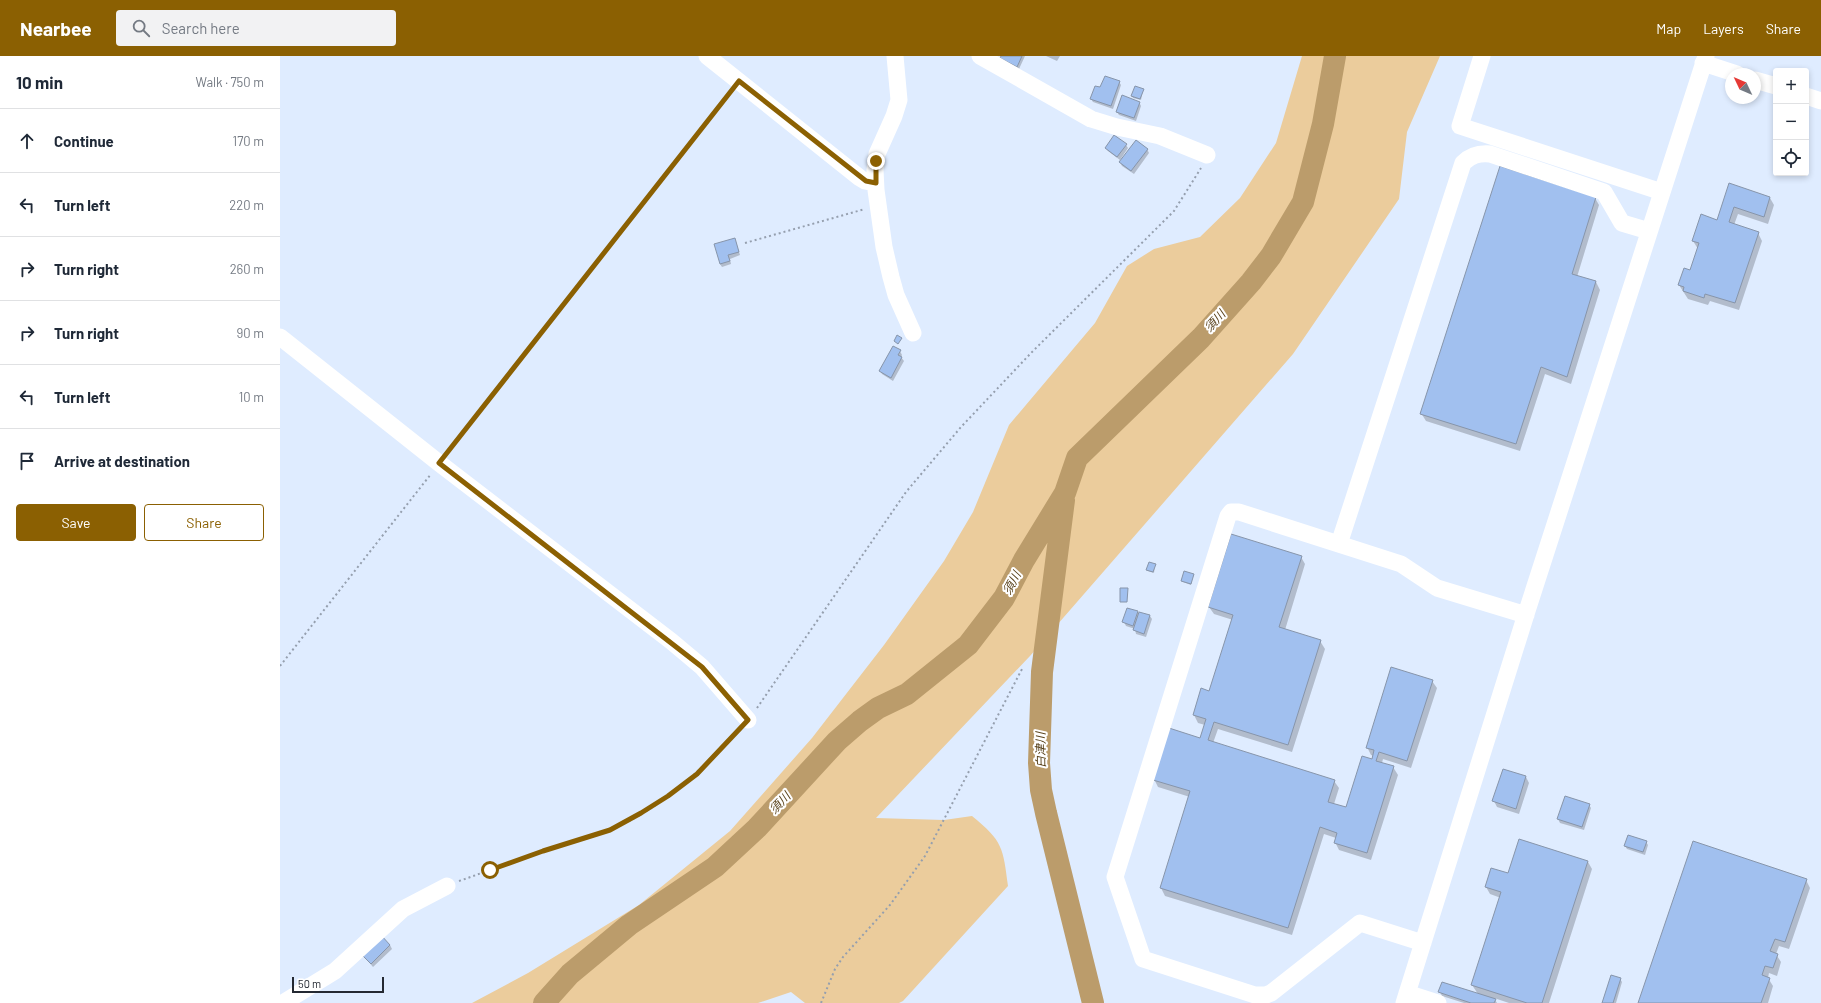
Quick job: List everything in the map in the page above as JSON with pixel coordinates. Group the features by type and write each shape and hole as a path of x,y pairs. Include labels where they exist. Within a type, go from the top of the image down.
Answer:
{"street":[{"path":"707,56 860,178 876,183"},
{"path":"895,56 899,100 894,116 877,154 875,170 877,205 891,277 896,294 913,333"},
{"path":"980,56 1091,119 1117,127 1160,136 1207,155"},
{"path":"1482,56 1460,126 1662,192"},
{"path":"1438,1003 1406,998 1526,615 1704,60 1725,69"},
{"path":"1761,82 1773,85"},
{"path":"1809,97 1821,101"},
{"path":"1339,544 1463,163 1469,157 1483,153 1490,154 1604,192 1622,223 1649,232"},
{"path":"280,337 439,463 702,667 748,720"},
{"path":"1423,943 1360,923 1271,993 1266,995 1255,995 1143,959 1115,877 1228,516 1231,512 1239,512 1401,564 1437,588 1526,615"},
{"path":"283,1003 335,970 403,909 447,886"}],"path":[{"path":"280,666 739,81"},
{"path":"447,886 543,851 610,830 668,796 697,774 748,720 906,492 961,427 1026,358 1174,211 1194,182 1207,155"},
{"path":"745,243 877,205"},
{"path":"821,1003 835,968 890,905 926,856 1022,670"}],"shaded area":[{"path":"1302,56 1440,56 1407,132 1399,199 1293,354 1030,656 876,818 944,820 972,816 990,832 1000,846 1005,863 1008,886 903,1001 899,1003 805,1003 791,992 758,1003 472,1003 528,973 639,905 730,831 812,738 884,645 944,561 973,512 1009,425 1095,323 1127,266 1154,249 1200,237 1240,198 1276,143"}],"building":[{"path":"1001,56 1022,56 1017,67 1000,58"},
{"path":"1105,76 1120,81 1111,106 1090,99 1095,86 1100,87"},
{"path":"1135,86 1144,89 1140,99 1131,96"},
{"path":"1122,95 1140,102 1134,118 1116,112"},
{"path":"1114,135 1127,144 1117,157 1105,148"},
{"path":"1136,140 1148,149 1131,171 1119,162"},
{"path":"1500,166 1596,197 1572,274 1596,281 1567,377 1541,367 1516,444 1420,414"},
{"path":"1729,183 1770,197 1764,217 1734,207 1729,222 1759,232 1735,303 1705,294 1704,298 1683,291 1684,287 1678,285 1684,268 1690,270 1699,243 1692,241 1701,214 1717,220"},
{"path":"735,238 739,252 728,255 730,261 720,264 714,244"},
{"path":"897,335 902,338 898,344 894,341"},
{"path":"893,346 901,350 898,355 902,357 891,378 879,371"},
{"path":"1231,534 1302,556 1279,627 1321,640 1288,745 1214,722 1208,740 1335,780 1328,802 1346,807 1362,756 1372,759 1374,750 1366,748 1391,667 1433,680 1407,761 1379,752 1376,761 1394,766 1367,853 1334,843 1337,833 1320,827 1288,928 1160,888 1190,791 1153,780 1169,728 1200,738 1206,719 1193,715 1201,688 1209,691 1233,615 1208,607"},
{"path":"1149,562 1156,564 1153,572 1146,570"},
{"path":"1184,571 1194,574 1191,584 1181,581"},
{"path":"1120,588 1128,588 1127,602 1120,602"},
{"path":"1127,608 1138,611 1133,626 1122,622"},
{"path":"1139,612 1150,615 1144,634 1133,630"},
{"path":"1503,769 1526,776 1516,809 1492,801"},
{"path":"1565,796 1590,804 1582,827 1557,819"},
{"path":"1628,835 1647,841 1643,852 1624,846"},
{"path":"1519,839 1588,861 1542,1003 1527,1003 1471,985 1501,892 1485,887 1491,868 1508,873"},
{"path":"1693,841 1807,879 1785,942 1775,939 1770,951 1778,954 1773,968 1765,966 1762,975 1770,978 1761,1003 1638,1003"},
{"path":"381,935 390,945 371,964 362,955"},
{"path":"1611,975 1621,978 1613,1003 1602,1003"},
{"path":"1442,982 1496,999 1494,1003 1471,1003 1438,992"}],"waterway":[{"name":"須川","path":"544,1003 570,974 629,925 715,867 757,828 837,741 860,721 878,708 907,694 968,645 1004,598 1024,560 1065,493 1077,458 1201,338 1251,282 1271,256 1303,202 1323,124 1335,56"},
{"name":"白津川","path":"1064,500 1042,672 1039,763 1041,790 1046,813 1093,1003"}],"route":[{"path":"490,870 543,851 610,830 641,813 668,796 697,774 748,720 721,687 702,667 671,641 439,463 739,81 866,181 876,183 876,161"}]}
